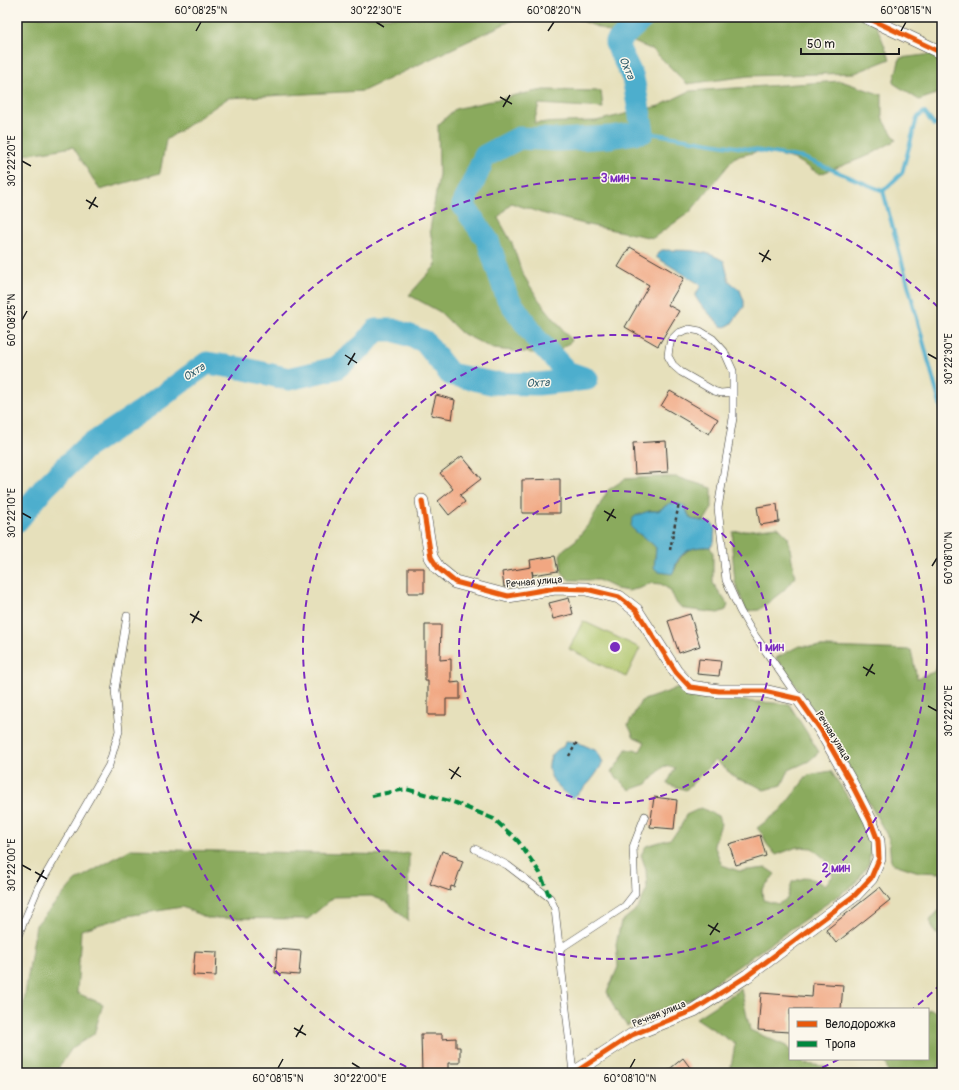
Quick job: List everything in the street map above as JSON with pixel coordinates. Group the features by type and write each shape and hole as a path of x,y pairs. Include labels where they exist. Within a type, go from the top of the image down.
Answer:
{"street":[{"path":"866,17 942,53"},
{"name":"Речная улица","path":"422,501 431,557 438,568 455,582 508,596 555,588 586,589 619,597 636,610 676,672 690,687 719,691 764,691 799,699 821,730 849,780 870,820 878,841 879,859 871,878 855,895 747,976 694,1010 632,1035 573,1073"}],"lane":[{"path":"732,392 721,393 714,391 681,372 673,365 668,356 671,340 678,333 688,329 700,331 713,339 724,351 733,371 733,418 718,508 726,580 740,612 751,630 799,699"},
{"path":"17,938 38,888 109,765 119,732 115,690 127,616"},
{"path":"558,950 625,906 635,893 633,848 645,816"},
{"path":"475,849 507,866 550,898 555,909 558,950 573,1073"}],"path":[{"path":"670,550 680,503"},
{"path":"569,756 577,742"}],"green space":[{"path":"17,17 519,17 363,91 228,98 166,140 160,173 100,190 73,147 17,156"},
{"path":"565,17 873,17 890,59 855,73 749,76 687,84 653,50 578,19"},
{"path":"933,54 942,59 942,92 919,100 893,83 900,58"},
{"path":"841,81 882,95 882,117 896,140 870,155 820,174 794,159 761,151 735,157 690,212 653,238 588,225 541,213 511,203 498,218 512,243 522,273 539,300 572,341 552,355 493,349 460,332 440,312 409,295 436,265 430,230 439,174 438,125 455,109 544,90 601,91 603,108 539,104 534,123 596,121 659,106 690,91"},
{"path":"676,477 712,488 712,508 704,521 690,519 686,507 670,503 658,511 649,511 635,531 651,542 656,548 654,568 675,570 680,558 688,551 692,549 710,547 713,553 713,583 728,605 726,610 718,613 685,609 677,604 670,590 661,584 650,583 641,588 628,591 617,589 598,580 569,580 562,572 560,555 564,549 576,540 591,521 608,490 625,479"},
{"path":"778,527 788,537 795,577 784,590 759,610 746,611 735,582 732,548 733,532"},
{"path":"583,621 640,648 626,677 569,649"},
{"path":"799,646 911,650 917,678 934,672 942,653 942,873 919,872 891,863 889,839 830,733 776,658"},
{"path":"678,687 686,697 789,704 819,752 809,761 789,770 782,785 764,790 753,784 737,779 715,760 686,790 667,784 675,768 664,766 647,784 630,790 611,772 620,761 626,749 640,751 645,742 634,737 628,725 641,701"},
{"path":"831,771 860,816 871,843 869,863 856,883 692,999 649,1014 627,1026 616,1011 607,992 618,967 616,944 621,922 638,908 647,889 646,869 641,855 646,846 670,839 679,830 686,815 701,808 718,816 721,824 714,845 722,865 739,871 766,868 775,874 762,890 763,900 778,904 787,899 792,882 807,877 825,885 833,876 826,860 812,848 797,847 776,855 766,843 763,835 757,828 781,810 808,775"},
{"path":"131,849 395,855 409,853 408,921 387,902 371,896 334,897 308,919 207,918 182,907 127,916 81,930 77,993 103,1004 94,1034 72,1048 58,1069 58,1073 17,1073 23,1007 36,925 75,881"},
{"path":"937,911 942,912 942,936 935,933 930,921"},
{"path":"741,989 750,1030 786,1046 789,1049 789,1060 801,1060 805,1064 824,1066 837,1073 730,1073 735,1044 696,1018"},
{"path":"929,1009 942,1014 942,1059 936,1073 888,1073 885,1060 929,1060"}],"water":[{"path":"662,250 687,250 701,252 724,261 729,281 740,290 744,301 744,307 731,324 725,327 721,326 700,304 695,296 701,285 656,257"},
{"path":"670,503 685,506 691,519 711,523 715,527 714,542 710,547 700,547 687,551 677,562 672,574 659,572 654,568 656,548 631,527 632,519 637,515 649,511 658,511"},
{"path":"566,741 577,742 597,751 603,762 590,782 572,798 556,784 550,774 549,769 552,756 563,747"}],"building":[{"path":"630,247 684,278 668,305 679,311 658,346 625,327 649,285 618,267"},
{"path":"670,391 718,419 709,434 661,406"},
{"path":"436,395 455,400 452,419 431,415"},
{"path":"666,441 668,472 635,474 633,443"},
{"path":"462,456 481,479 460,495 465,502 449,515 438,501 453,489 440,473"},
{"path":"560,479 560,513 522,513 522,480"},
{"path":"777,504 779,522 760,525 757,507"},
{"path":"555,556 558,571 533,575 532,571 533,581 504,587 502,572 531,567 530,560"},
{"path":"408,568 424,568 424,593 408,593"},
{"path":"569,598 573,614 553,619 549,603"},
{"path":"690,614 700,646 679,653 668,621"},
{"path":"425,625 441,625 440,660 451,659 451,683 460,682 460,699 446,699 446,715 428,715 428,681 425,681"},
{"path":"699,659 721,661 719,676 697,674"},
{"path":"654,797 677,800 674,829 650,827"},
{"path":"760,835 766,856 736,865 729,844"},
{"path":"442,851 457,856 457,859 463,861 454,887 451,886 450,891 430,884"},
{"path":"880,887 890,900 836,943 826,930"},
{"path":"277,949 301,951 299,975 275,973"},
{"path":"195,951 217,952 216,976 193,975"},
{"path":"813,983 843,985 841,1008 789,1008 789,1032 758,1030 761,993 812,997"},
{"path":"421,1034 442,1034 442,1039 456,1038 456,1047 460,1047 460,1063 448,1063 448,1073 422,1073"},
{"path":"683,1058 694,1073 665,1073"}],"waterway":[{"name":"Охта","path":"17,521 45,487 84,449 146,408 207,363 245,369 289,379 336,368 364,345 376,330 394,330 424,341 450,374 491,383 538,384 587,379 567,372 537,340 507,297 488,241 463,205 485,156 519,138 558,140 610,137 643,132 633,78 616,43 644,17"},
{"path":"883,191 902,173 917,118 924,112 934,125 942,123"},
{"path":"643,132 804,158 883,191 942,412"}],"marked path":[{"path":"372,796 406,789 453,802 494,819 518,841 540,873 550,898"}],"cycle path":[{"path":"866,17 942,53"},
{"path":"422,501 431,557 438,568 455,582 508,596 555,588 586,589 619,597 636,610 676,672 690,687 719,691 764,691 799,699 821,730 849,779 870,820 878,841 879,859 871,878 855,895 747,976 694,1010 632,1035 574,1073"}]}
